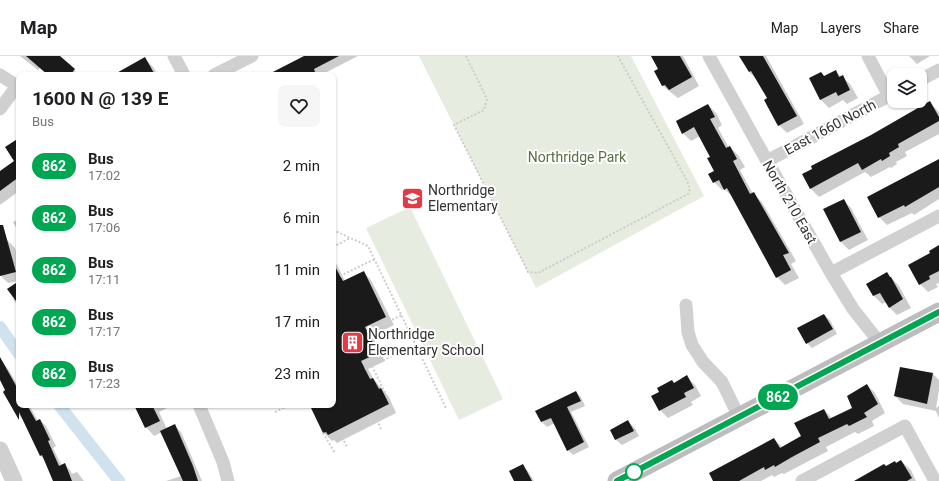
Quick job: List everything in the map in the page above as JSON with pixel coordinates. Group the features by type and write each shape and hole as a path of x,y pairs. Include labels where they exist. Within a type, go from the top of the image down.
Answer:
{"main road":[{"path":"626,479 739,417 939,312"}],"street":[{"path":"174,56 182,72"},
{"path":"220,72 252,56"},
{"name":"North 210 East","path":"709,56 831,273 853,309 880,343"},
{"path":"868,56 887,87"},
{"path":"927,76 939,70"},
{"path":"0,75 16,86"},
{"path":"0,109 16,89"},
{"name":"East 1660 North","path":"767,161 887,98"},
{"path":"831,273 939,216"},
{"path":"686,305 688,332 692,345 703,362 722,382 739,417"},
{"path":"200,408 228,481"},
{"path":"802,481 905,426 935,481"},
{"path":"0,450 14,481"}],"path":[{"path":"466,56 487,99 484,110 454,125 528,272 538,273 688,194 690,189 688,181 618,56"},
{"path":"336,231 368,246 446,408"},
{"path":"336,245 350,238"},
{"path":"340,276 375,259"},
{"path":"367,332 402,316"},
{"path":"365,369 416,344"},
{"path":"372,366 391,405 375,414 382,430"},
{"path":"274,412 283,408"},
{"path":"339,430 347,447"},
{"path":"323,433 335,453"}],"green space":[{"name":"Northridge Park","path":"419,56 631,56 704,196 536,288"},
{"path":"410,207 503,399 459,420 366,228"}],"building":[{"path":"26,56 60,56 75,69 72,72 45,72"},
{"path":"304,56 339,56 314,69 315,72 273,72"},
{"path":"651,56 680,56 692,77 669,90 665,85 662,86 654,71 658,69"},
{"path":"739,56 763,56 797,116 778,126 764,100 767,98 751,71 749,72"},
{"path":"145,57 153,72 118,72"},
{"path":"836,70 839,77 843,75 850,90 838,96 836,92 820,100 809,78 821,72 824,76"},
{"path":"930,101 939,117 939,121 898,144 899,147 889,153 890,156 882,161 881,159 862,170 858,163 810,189 802,174 812,169 811,166 871,135 918,108 927,108 927,103"},
{"path":"708,104 715,117 710,119 726,148 730,146 737,159 733,161 750,194 754,192 789,253 783,255 791,270 776,278 727,188 724,190 719,180 713,183 708,174 714,171 707,158 710,157 694,127 682,134 676,121"},
{"path":"16,140 16,179 0,191 0,171 14,161 5,147"},
{"path":"939,159 939,187 905,207 904,205 878,218 867,197"},
{"path":"844,199 861,232 840,242 823,209"},
{"path":"0,225 3,225 16,272 0,276"},
{"path":"939,245 939,271 929,276 930,279 919,285 908,265 930,253 929,251"},
{"name":"Northridge Elementary School","path":"336,268 343,281 364,271 386,317 365,327 378,353 361,361 370,379 373,378 379,389 381,388 389,404 328,435 326,432 323,433 311,408 336,408"},
{"path":"887,272 903,299 889,308 880,293 873,296 866,284"},
{"path":"16,283 16,301 7,289"},
{"path":"824,314 833,329 806,344 797,328"},
{"path":"0,357 16,386 16,408 29,408 36,421 40,419 50,440 48,441 59,466 65,463 72,481 53,481 42,455 40,456 19,412 19,420 3,392 5,390 0,380"},
{"path":"900,367 933,373 927,404 894,396"},
{"path":"687,375 694,388 684,393 686,397 659,411 651,396 659,392 657,388 672,380 674,383"},
{"path":"867,384 878,404 864,413 867,417 849,426 847,424 818,438 820,442 775,467 774,465 765,470 764,467 739,481 713,481 709,473 774,438 780,448 801,436 794,423 824,409 829,419 852,408 847,396"},
{"path":"576,391 581,401 567,407 584,442 567,451 551,418 541,422 535,411"},
{"path":"135,408 154,408 160,421 145,428"},
{"path":"628,420 634,431 615,440 610,430"},
{"path":"175,424 198,481 183,481 160,431"},
{"path":"901,460 912,478 907,481 854,481 884,464 886,466 895,461 896,463"},
{"path":"523,464 532,481 514,481 509,471"}],"waterway":[{"path":"0,327 16,350"},
{"path":"61,408 119,481"}],"bus line":[{"name":"862","path":"617,481 939,312"}],"place":[{"name":"Northridge Elementary","path":"412,198"},
{"name":"Northridge Elementary School","path":"353,342"}]}
